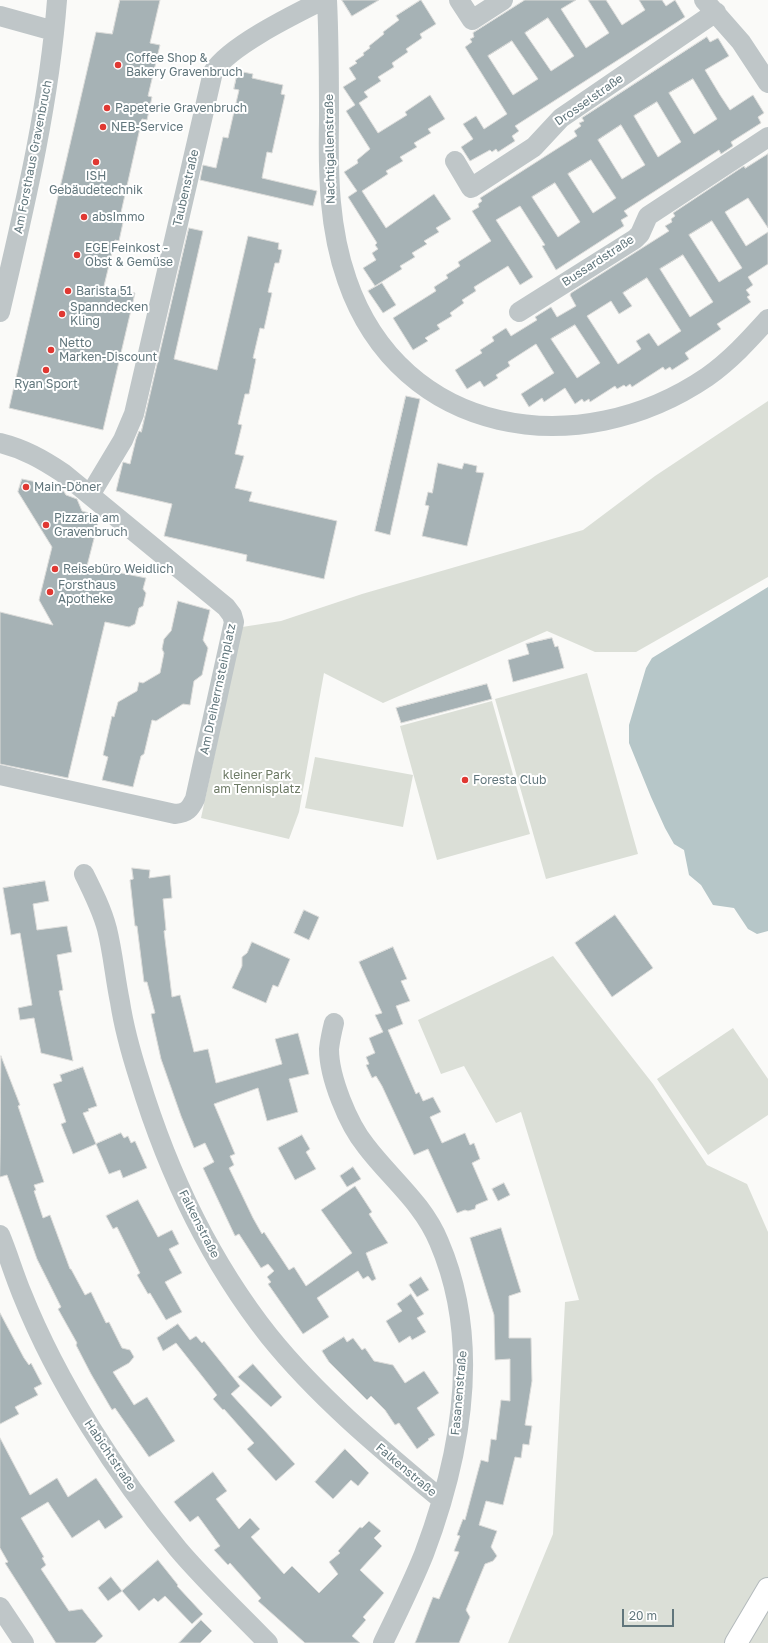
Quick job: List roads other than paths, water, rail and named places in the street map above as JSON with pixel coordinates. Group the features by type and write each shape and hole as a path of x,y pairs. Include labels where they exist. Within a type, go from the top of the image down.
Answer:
{"main road":[{"path":"736,1643 768,1589"}],"street":[{"name":"Am Forsthaus Gravenbruch","path":"0,312 32,175 54,31 57,0"},
{"name":"Taubenstraße","path":"90,495 123,440 134,414 213,72 218,63 232,52 295,14 323,0"},
{"name":"Nachtigallenstraße","path":"327,0 328,181 332,215 341,263 353,296 373,334 390,357 417,381 461,408 486,417 537,425 591,423 632,414 688,388 723,365 740,351 768,319"},
{"path":"459,0 472,20 503,0"},
{"path":"710,6 741,42 768,83"},
{"name":"Drosselstraße","path":"455,161 471,188 534,147 561,118 710,6"},
{"path":"0,16 54,31"},
{"name":"Bussardstraße","path":"519,312 634,239 640,234 648,216 768,137"},
{"name":"Am Dreiherrnsteinplatz","path":"0,443 26,450 43,459 90,495 213,596 226,607 232,615 232,630 195,799 190,809 184,814 175,814 0,775"},
{"name":"Falkenstraße","path":"84,874 107,929 128,1041 150,1115 180,1187 213,1251 250,1309 290,1360 346,1418 376,1446 442,1500"},
{"name":"Fasanenstraße","path":"334,1023 329,1050 330,1064 335,1082 350,1120 364,1144 413,1197 429,1221 442,1248 456,1291 463,1334 463,1373 452,1458 442,1500 423,1555 383,1643"},
{"name":"Habichtstraße","path":"0,1235 22,1295 52,1356 81,1412 113,1462 178,1549 268,1643"},
{"path":"0,1607 24,1643"}],"place":[{"name":"Coffee Shop & Bakery Gravenbruch","path":"118,65"},
{"name":"Papeterie Gravenbruch","path":"107,108"},
{"name":"NEB-Service","path":"103,127"},
{"name":"ISH Gebäudetechnik","path":"96,162"},
{"name":"absImmo","path":"84,217"},
{"name":"EGE Feinkost - Obst & Gemüse","path":"77,255"},
{"name":"Barista 51","path":"68,291"},
{"name":"Spanndecken Kling","path":"62,314"},
{"name":"Netto Marken-Discount","path":"51,350"},
{"name":"Ryan Sport","path":"46,370"},
{"name":"Main-Döner","path":"26,487"},
{"name":"Pizzaria am Gravenbruch","path":"46,525"},
{"name":"Reisebüro Weidlich","path":"55,569"},
{"name":"Forsthaus Apotheke","path":"50,592"},
{"name":"Foresta Club","path":"465,780"}],"park label":[{"name":"kleiner Park am Tennisplatz","path":"257,782"}]}
